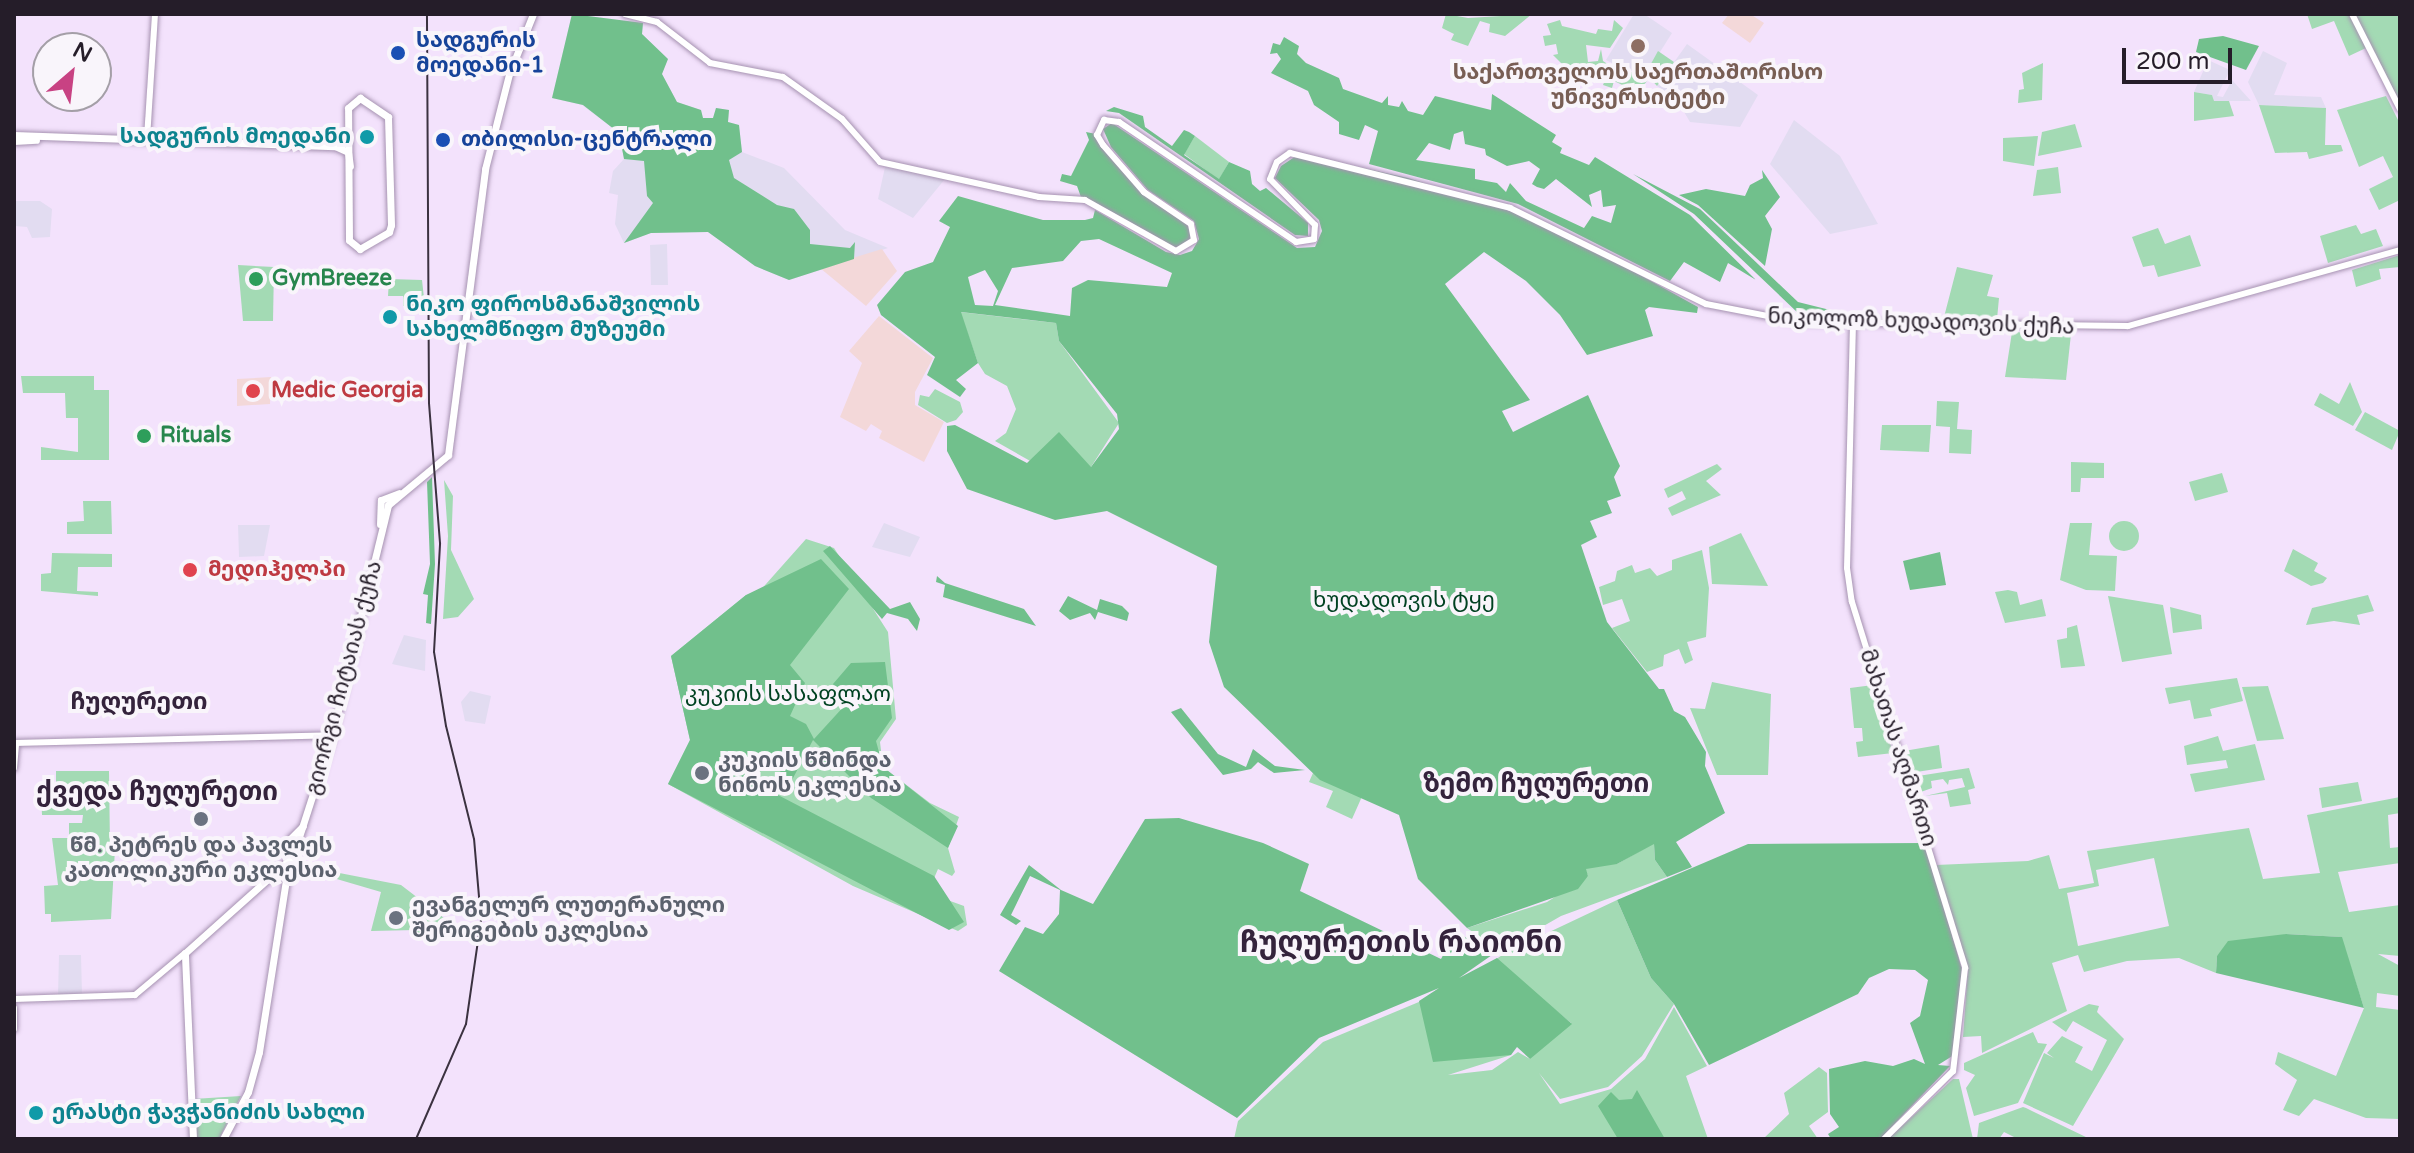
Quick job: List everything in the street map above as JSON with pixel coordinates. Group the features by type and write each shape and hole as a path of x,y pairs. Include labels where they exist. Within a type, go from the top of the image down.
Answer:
{"main road":[{"path":"147,138 155,14"},
{"name":"გიორგი ჩიტაიას ქუჩა","path":"288,863 294,841 304,825 332,735 385,502 448,455 462,382 485,169 509,74 533,14"},
{"name":"ნიკოლოზ ხუდადოვის ქუჩა","path":"625,14 663,26 710,63 783,77 842,119 880,162 1039,197 1085,200 1176,251 1194,240 1191,224 1144,192 1103,145 1097,135 1104,120 1128,127 1296,242 1312,241 1315,225 1270,179 1277,162 1290,153 1510,208 1706,304 1798,322 2134,325 2400,250"},
{"path":"2352,14 2400,109"},
{"path":"360,98 388,117 390,229 362,249 349,240 350,166 348,108 360,98"},
{"path":"340,146 350,125"},
{"path":"16,141 147,138 340,146"},
{"path":"340,146 350,166"},
{"name":"მახათას აღმართი","path":"1853,323 1849,587 1965,968 1953,1071 1884,1139"},
{"path":"14,768 15,743 332,735"},
{"path":"14,999 141,993 288,863"},
{"path":"223,1139 248,1092 259,1052 288,863"},
{"path":"185,953 193,1139"},
{"path":"14,1008 15,1028"}],"shaded area":[{"path":"572,14 643,23 642,34 668,59 662,74 677,102 701,110 703,119 713,118 716,108 729,110 728,122 739,125 742,152 784,168 845,230 888,248 789,280 755,266 708,232 651,233 624,243 615,224 618,195 609,193 613,171 624,159 619,133 582,105 552,98"},
{"name":"საქართველოს საერთაშორისო უნივერსიტეტი","path":"1634,14 1644,14 1672,33 1648,71 1628,71 1606,60"},
{"path":"1729,14 1750,14 1764,23 1750,43 1722,23"},
{"path":"1687,44 1758,95 1740,127 1690,122 1677,100 1657,86"},
{"path":"2263,51 2287,63 2274,95 2321,97 2326,108 2259,105 2248,82"},
{"path":"2208,60 2230,70 2217,96 2223,97 2232,80 2251,101 2213,101 2212,95 2194,92"},
{"path":"1794,120 1840,156 1878,224 1830,234 1770,164"},
{"path":"885,167 945,179 913,218 878,199"},
{"path":"14,201 40,201 52,209 50,237 32,238 27,227 15,226"},
{"path":"667,244 668,285 651,285 650,245"},
{"path":"882,249 897,271 866,306 820,268"},
{"path":"879,316 933,358 915,392 915,405 944,422 924,462 879,438 882,431 871,424 866,431 840,417 862,363 849,351"},
{"name":"Medic Georgia","path":"271,377 270,404 237,406 237,379"},
{"path":"884,523 920,537 910,557 872,547"},
{"path":"238,525 270,525 264,556 239,557"},
{"path":"404,635 426,640 425,671 392,664"},
{"path":"470,691 491,696 485,724 465,721 461,702"},
{"path":"59,955 81,955 82,995 58,996"}],"green space":[{"path":"572,14 643,23 642,34 668,59 662,74 677,102 701,110 703,118 713,118 716,108 729,110 728,122 739,125 742,152 729,160 734,178 777,205 794,209 810,230 810,244 850,248 855,242 854,259 789,280 755,266 708,232 651,233 624,243 653,203 647,196 644,161 624,159 619,133 583,105 552,98"},
{"path":"1446,14 1468,18 1532,14 1505,36 1489,32 1490,24 1480,21 1468,46 1451,40 1454,34 1442,28"},
{"path":"2307,14 2351,14 2366,48 2349,56 2334,21 2312,29"},
{"path":"2355,14 2400,14 2400,102 2360,24"},
{"path":"1560,20 1562,26 1596,34 1598,29 1612,31 1614,20 1623,28 1610,48 1586,45 1588,62 1598,61 1601,49 1603,61 1621,73 1647,71 1658,51 1674,62 1657,86 1650,78 1637,92 1614,81 1612,88 1603,85 1607,75 1595,70 1585,70 1579,85 1565,78 1569,71 1553,55 1558,54 1556,44 1545,46 1543,36 1551,35 1547,24"},
{"path":"2223,36 2259,46 2246,70 2196,52 2199,39"},
{"path":"1284,37 1299,46 1297,54 1306,63 1339,78 1343,89 1382,103 1388,96 1388,105 1399,107 1402,101 1408,111 1423,115 1435,96 1491,110 1492,94 1556,135 1552,142 1562,148 1560,153 1589,165 1595,157 1690,215 1756,280 1728,263 1720,282 1684,262 1670,281 1518,204 1369,164 1378,131 1365,125 1359,140 1339,134 1339,122 1314,105 1308,91 1271,73 1281,59 1277,53 1270,54 1273,43 1280,45","holes":["1463,131 1465,144 1485,149 1486,155 1507,166 1529,161 1540,169 1532,184 1544,189 1556,179 1592,207 1589,195 1601,190 1603,207 1616,205 1611,223 1592,216 1584,228 1526,201 1510,183 1506,192 1497,183 1475,179 1475,169 1416,160 1429,143 1450,150 1454,134"]},
{"path":"2043,63 2042,100 2018,103 2019,90 2024,89 2022,73"},
{"path":"2194,92 2212,95 2214,101 2229,101 2234,116 2194,121"},
{"path":"2386,96 2400,124 2400,200 2379,210 2369,189 2393,177 2383,156 2359,167 2337,110"},
{"path":"2259,105 2326,108 2325,145 2341,145 2343,151 2309,159 2307,152 2275,153"},
{"path":"1114,107 1143,116 1145,127 1172,146 1184,130 1195,136 1184,155 1219,179 1229,162 1250,171 1252,184 1260,191 1266,188 1308,223 1308,236 1295,235 1119,113 1106,111"},
{"name":"ხუდადოვის ტყე","path":"1112,123 1297,248 1315,247 1322,231 1319,220 1275,178 1281,166 1299,154 1408,178 1544,222 1698,307 1697,313 1649,307 1645,310 1653,336 1587,355 1560,315 1526,281 1484,252 1445,284 1530,400 1502,411 1513,432 1588,395 1620,466 1614,477 1621,496 1607,501 1612,513 1590,521 1597,537 1581,545 1607,622 1659,689 1664,689 1674,711 1685,717 1706,752 1705,766 1725,813 1676,842 1692,867 1667,877 1655,860 1654,844 1617,864 1586,869 1588,876 1578,889 1467,928 1418,879 1399,815 1320,780 1224,687 1209,642 1217,566 1107,511 1055,520 967,489 947,451 947,426 955,425 1027,463 1059,432 1091,467 1119,429 1117,414 1059,341 1056,323 961,312 978,363 956,380 966,389 960,397 927,375 935,357 881,315 877,305 905,272 933,262 950,227 939,221 958,196 1043,220 1085,220 1093,218 1095,210 1166,252 1180,255 1192,251 1199,239 1194,221 1148,190 1111,147 1103,129","holes":["1099,239 1172,273 1167,287 1088,280 1072,288 1070,316 995,305 1012,268 1063,261 1081,241","985,270 998,291 993,306 975,305 968,277"]},
{"path":"2075,124 2082,147 2038,156 2042,132"},
{"path":"1086,132 1096,134 1144,193 1186,219 1194,240 1176,251 1082,200 1077,186 1060,181 1062,174 1071,176 1089,140"},
{"path":"1195,136 1229,162 1219,180 1184,154"},
{"path":"2038,136 2034,166 2003,161 2003,138"},
{"path":"2058,167 2061,193 2033,196 2037,170"},
{"path":"1762,170 1780,197 1765,216 1772,229 1765,266 1698,205 1679,195 1706,189 1745,196 1750,185 1763,178"},
{"path":"1633,174 1700,209 1798,302 1842,313 1798,313 1694,214"},
{"path":"2356,225 2361,234 2376,229 2383,246 2328,263 2320,236"},
{"path":"2158,228 2165,244 2190,235 2201,266 2158,277 2154,265 2143,267 2132,237"},
{"path":"2400,255 2400,267 2379,269 2381,279 2356,287 2352,270"},
{"path":"238,265 274,267 273,321 243,321"},
{"path":"1957,267 1993,275 1987,296 1999,298 1997,319 1944,317"},
{"path":"389,279 422,280 425,307 403,306 403,296 388,296"},
{"path":"960,312 1056,323 1059,341 1119,423 1091,467 1032,462 995,441 1006,433 1016,409 1007,386 985,374 978,363"},
{"path":"2012,332 2071,334 2066,380 2005,377"},
{"path":"21,376 94,376 94,390 109,390 109,460 41,460 41,447 78,452 78,418 66,418 65,393 23,393"},
{"path":"2350,382 2362,412 2353,426 2314,405 2320,393 2339,404"},
{"path":"935,389 960,402 963,412 956,420 947,423 918,405 920,395 929,397"},
{"path":"1937,401 1959,402 1957,429 1972,430 1971,454 1949,453 1950,427 1936,426"},
{"path":"2365,412 2400,431 2392,450 2355,430"},
{"path":"1882,425 1931,425 1929,452 1880,450"},
{"path":"2071,462 2104,463 2104,478 2081,478 2080,492 2071,492"},
{"path":"1717,464 1722,469 1706,481 1721,495 1672,516 1668,508 1686,499 1682,491 1668,498 1664,489"},
{"path":"2222,473 2228,492 2195,501 2189,482"},
{"path":"432,477 435,564 431,624 426,623 428,595 423,594 430,564 427,482"},
{"path":"444,480 453,496 451,550 474,599 458,617 443,619 448,536"},
{"path":"83,501 111,501 112,534 67,534 67,522 84,521"},
{"path":"2124,521 2130,522 2138,530 2138,542 2130,550 2124,551 2118,550 2110,542 2109,536 2110,530 2118,522"},
{"path":"2070,523 2092,523 2089,555 2117,556 2115,591 2086,590 2060,580"},
{"path":"1741,533 1768,586 1712,584 1709,547"},
{"name":"კუკიის სასაფლაო","path":"806,539 834,548 888,632 896,719 880,742 883,767 930,803 959,817 948,848 955,872 952,876 938,869 932,883 942,898 964,906 967,925 958,931 853,886 668,784 690,740 671,656 746,595 757,594"},
{"path":"830,546 890,609 910,602 920,619 917,631 908,619 887,613 882,619 823,551"},
{"path":"2293,549 2318,563 2314,571 2327,578 2323,583 2311,586 2284,571"},
{"path":"1702,550 1709,588 1706,637 1687,642 1693,660 1685,664 1679,649 1664,655 1663,666 1647,672 1612,628 1630,621 1622,599 1603,605 1599,587 1615,581 1617,571 1632,565 1635,573 1650,568 1657,576 1672,570 1672,560"},
{"path":"1940,552 1946,585 1910,590 1903,561"},
{"path":"52,553 112,554 112,567 78,567 77,591 98,592 98,596 41,591 41,574 51,573"},
{"name":"კუკიის სასაფლაო","path":"821,559 849,589 790,665 805,683 790,716 806,724 814,739 846,704 833,684 851,663 885,662 892,718 876,741 883,767 958,826 948,848 871,798 813,740 792,780 763,759 751,781 934,876 964,922 949,930 668,784 690,740 671,656 746,595"},
{"path":"937,576 945,583 1024,609 1036,626 943,597 945,585 936,582"},
{"path":"1995,592 2017,592 2020,605 2042,599 2046,616 2005,623"},
{"path":"2368,595 2374,611 2357,615 2360,625 2334,621 2306,625 2312,608"},
{"path":"1068,596 1097,610 1100,599 1122,606 1129,613 1127,621 1098,612 1095,620 1090,613 1070,620 1059,611"},
{"path":"2108,596 2163,605 2172,654 2122,662"},
{"path":"2170,607 2201,615 2202,629 2173,633"},
{"path":"2077,625 2085,666 2061,668 2057,640 2067,638 2067,628"},
{"path":"2237,678 2243,701 2210,709 2212,716 2194,719 2190,700 2169,704 2165,688"},
{"path":"1712,682 1771,694 1768,775 1717,775 1690,708 1705,709"},
{"path":"1873,685 1893,753 1858,757 1856,742 1863,741 1862,728 1854,728 1850,688"},
{"path":"2268,686 2284,739 2257,741 2242,687"},
{"path":"1181,708 1218,754 1246,767 1253,749 1275,766 1305,770 1274,773 1258,762 1251,769 1223,775 1171,712"},
{"path":"2218,736 2223,751 2255,744 2265,780 2195,792 2190,774 2228,768 2226,760 2187,765 2184,746"},
{"path":"1939,745 1942,768 1910,773 1904,751"},
{"path":"1969,768 1975,788 1968,790 1971,804 1950,807 1947,793 1925,796 1965,787 1962,778 1949,780 1948,785 1943,779 1931,781 1932,788 1918,793 1918,776"},
{"path":"56,771 109,771 110,848 115,849 111,919 51,922 51,914 45,914 44,886 58,885 52,838 69,838 69,823 82,823 83,815 42,815 41,796 56,795"},
{"path":"1313,773 1364,792 1352,819 1326,807 1333,791 1309,782"},
{"path":"2358,782 2362,801 2322,808 2319,788"},
{"path":"2400,797 2400,813 2388,815 2390,848 2400,847 2400,863 2338,872 2349,912 2400,905 2400,956 2378,954 2400,966 2400,996 2377,993 2376,1007 2400,1010 2400,1119 2366,1118 2314,1099 2299,1116 2283,1110 2297,1080 2275,1064 2278,1052 2336,1076 2364,1008 2341,937 2287,934 2217,956 2216,973 2179,958 2127,961 2084,972 2078,955 2052,963 2067,1011 1982,1053 1981,1036 1963,1037 1968,968 1936,865 2028,861 2049,855 2059,889 2094,883 2087,851 2249,828 2263,879 2320,873 2307,815","holes":["2154,858 2169,926 2078,946 2067,893 2099,886 2096,870"]},
{"path":"1179,818 1263,843 1309,864 1300,891 1441,959 1456,931 1492,955 1459,978 1497,958 1572,1024 1530,1059 1517,1047 1511,1055 1433,1062 1419,1001 1439,988 1319,1038 1237,1118 999,971 1025,927 1043,934 1059,914 1060,890 1030,876 1011,915 1021,921 1016,925 1000,915 1029,865 1061,890 1093,904 1145,819"},
{"path":"1654,843 1655,860 1667,877 1561,916 1500,951 1467,928 1547,902 1588,876 1585,869 1595,863 1617,864"},
{"path":"1926,843 1962,970 1954,1055 1938,1065 1950,1066 1880,1139 1831,1139 1828,1134 1839,1127 1830,1114 1829,1069 1865,1061 1893,1066 1914,1059 1925,1064 1910,1023 1920,1016 1928,980 1915,970 1889,969 1869,978 1858,994 1709,1065 1674,1004 1651,978 1617,900 1748,844"},
{"path":"324,870 401,885 444,918 437,930 416,935 415,930 371,931 381,892 323,875"},
{"path":"1617,900 1651,978 1674,1004 1642,1056 1608,1087 1560,1099 1539,1073 1560,1104 1611,1089 1645,1059 1674,1007 1707,1066 1686,1076 1708,1139 1234,1139 1238,1121 1323,1042 1450,989 1507,952","holes":["1525,985 1571,1023 1541,1024 1530,1059 1518,1052 1492,1070 1448,1075 1511,1055"]},
{"path":"2286,934 2342,937 2364,1008 2216,973 2217,956 2228,941"},
{"path":"2089,1004 2099,1006 2097,1012 2124,1039 2073,1126 2023,1103 2044,1053 2054,1058 2047,1053 2062,1036 2083,1047 2075,1062 2092,1071 2107,1040 2073,1021 2066,1032 2052,1022"},
{"path":"2033,1032 2038,1043 2047,1044 2018,1103 1974,1116 1966,1088 1975,1075 1964,1070 1964,1063"},
{"path":"1819,1067 1827,1073 1828,1112 1809,1126 1818,1139 1763,1139 1789,1114 1784,1093"},
{"path":"1953,1079 1959,1079 1973,1139 1888,1139"},
{"path":"1637,1090 1665,1139 1618,1139 1598,1106 1611,1092 1619,1100 1632,1099"},
{"path":"241,1096 220,1137 194,1137 193,1099"},
{"path":"2023,1107 2090,1139 2018,1139 2004,1132 1999,1139 1977,1139 1979,1123"}],"railway":[{"path":"416,1139 466,1024 481,920 474,839 446,726 434,652 440,543 429,403 427,14"}],"place":[{"name":"საქართველოს საერთაშორისო უნივერსიტეტი","path":"1638,46"},
{"name":"სადგურის მოედანი-1","path":"398,53"},
{"name":"სადგურის მოედანი","path":"367,137"},
{"name":"თბილისი-ცენტრალი","path":"443,140"},
{"name":"GymBreeze","path":"256,279"},
{"name":"ნიკო ფიროსმანაშვილის სახელმწიფო მუზეუმი","path":"390,317"},
{"name":"Medic Georgia","path":"253,391"},
{"name":"Rituals","path":"144,436"},
{"name":"მედიჰელპი","path":"190,570"},
{"name":"კუკიის წმინდა ნინოს ეკლესია","path":"702,773"},
{"name":"წმ. პეტრეს და პავლეს კათოლიკური ეკლესია","path":"201,819"},
{"name":"ევანგელურ ლუთერანული შერიგების ეკლესია","path":"396,918"},
{"name":"ერასტი ჭავჭანიძის სახლი","path":"36,1113"}],"district":[{"name":"ჩუღურეთი","path":"139,702"},
{"name":"ზემო ჩუღურეთი","path":"1536,784"},
{"name":"ქვედა ჩუღურეთი","path":"157,792"},
{"name":"ჩუღურეთის რაიონი","path":"1401,943"}]}
